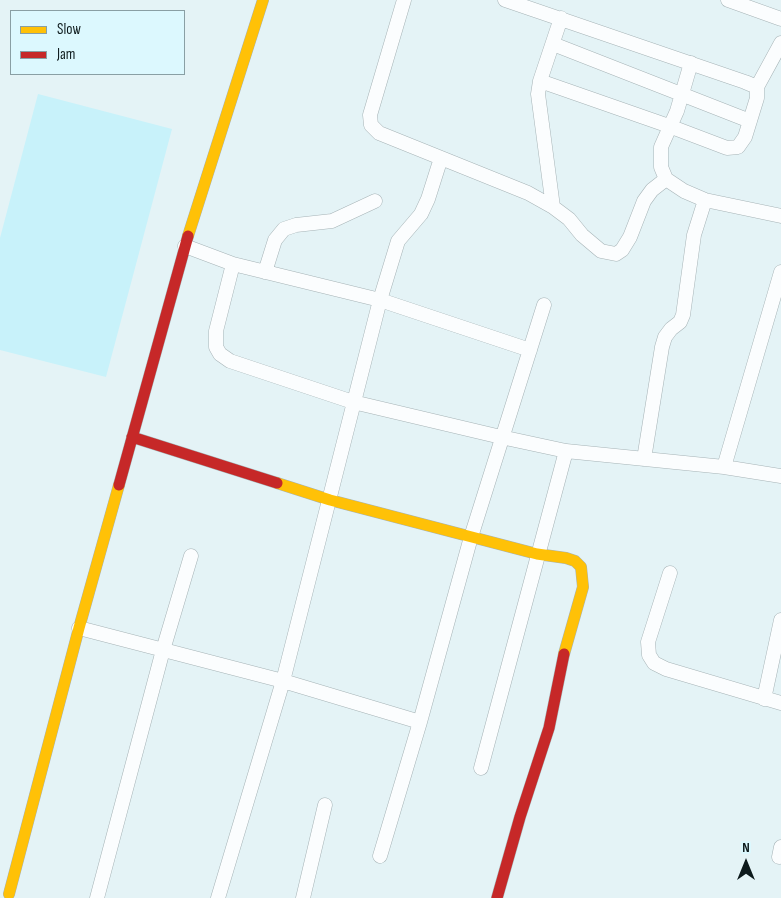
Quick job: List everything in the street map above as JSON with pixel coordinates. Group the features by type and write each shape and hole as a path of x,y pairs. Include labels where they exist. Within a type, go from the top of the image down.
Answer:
{"street":[{"path":"9,893 185,246 263,0"},
{"path":"404,0 372,102 371,125 379,133 528,193 569,219 595,247 601,251 616,254 622,250 630,237 644,201 652,190 666,179"},
{"path":"505,0 757,87"},
{"path":"728,0 760,5 781,19"},
{"path":"553,208 538,94 540,81 561,18"},
{"path":"540,81 727,148 738,147 745,137 757,98 757,87 781,43"},
{"path":"553,44 750,121"},
{"path":"691,63 677,111 661,147 661,167 666,179 684,191 704,200 781,216"},
{"path":"218,898 283,681 380,300 398,241 421,214 428,199 441,158"},
{"path":"644,459 662,347 665,337 680,322 682,315 694,235 704,200"},
{"path":"265,272 275,240 284,229 332,221 375,201"},
{"path":"185,246 233,264 380,300 530,350"},
{"path":"233,264 216,331 216,347 220,354 230,361 353,402 501,438 566,450 724,467 781,476"},
{"path":"724,467 781,272"},
{"path":"380,856 420,722 471,537 544,305"},
{"path":"132,437 330,500 537,554 566,558 576,561 581,567 583,587 563,657 548,728 497,898"},
{"path":"481,768 566,450"},
{"path":"97,898 163,650 191,556"},
{"path":"670,573 648,642 648,655 654,663 666,669 781,703"},
{"path":"764,699 781,620"},
{"path":"80,628 283,681 420,722"},
{"path":"303,898 325,805"}],"shaded area":[{"path":"38,94 172,129 106,377 0,350 0,238"}],"traffic: slow":[{"path":"188,236 263,0"},
{"path":"277,483 330,500 537,554 575,561 581,567 583,587 564,654"},
{"path":"9,894 119,485"}],"traffic: jam":[{"path":"119,485 188,236"},
{"path":"132,437 277,483"},
{"path":"497,898 520,817 549,728 564,654"}]}
